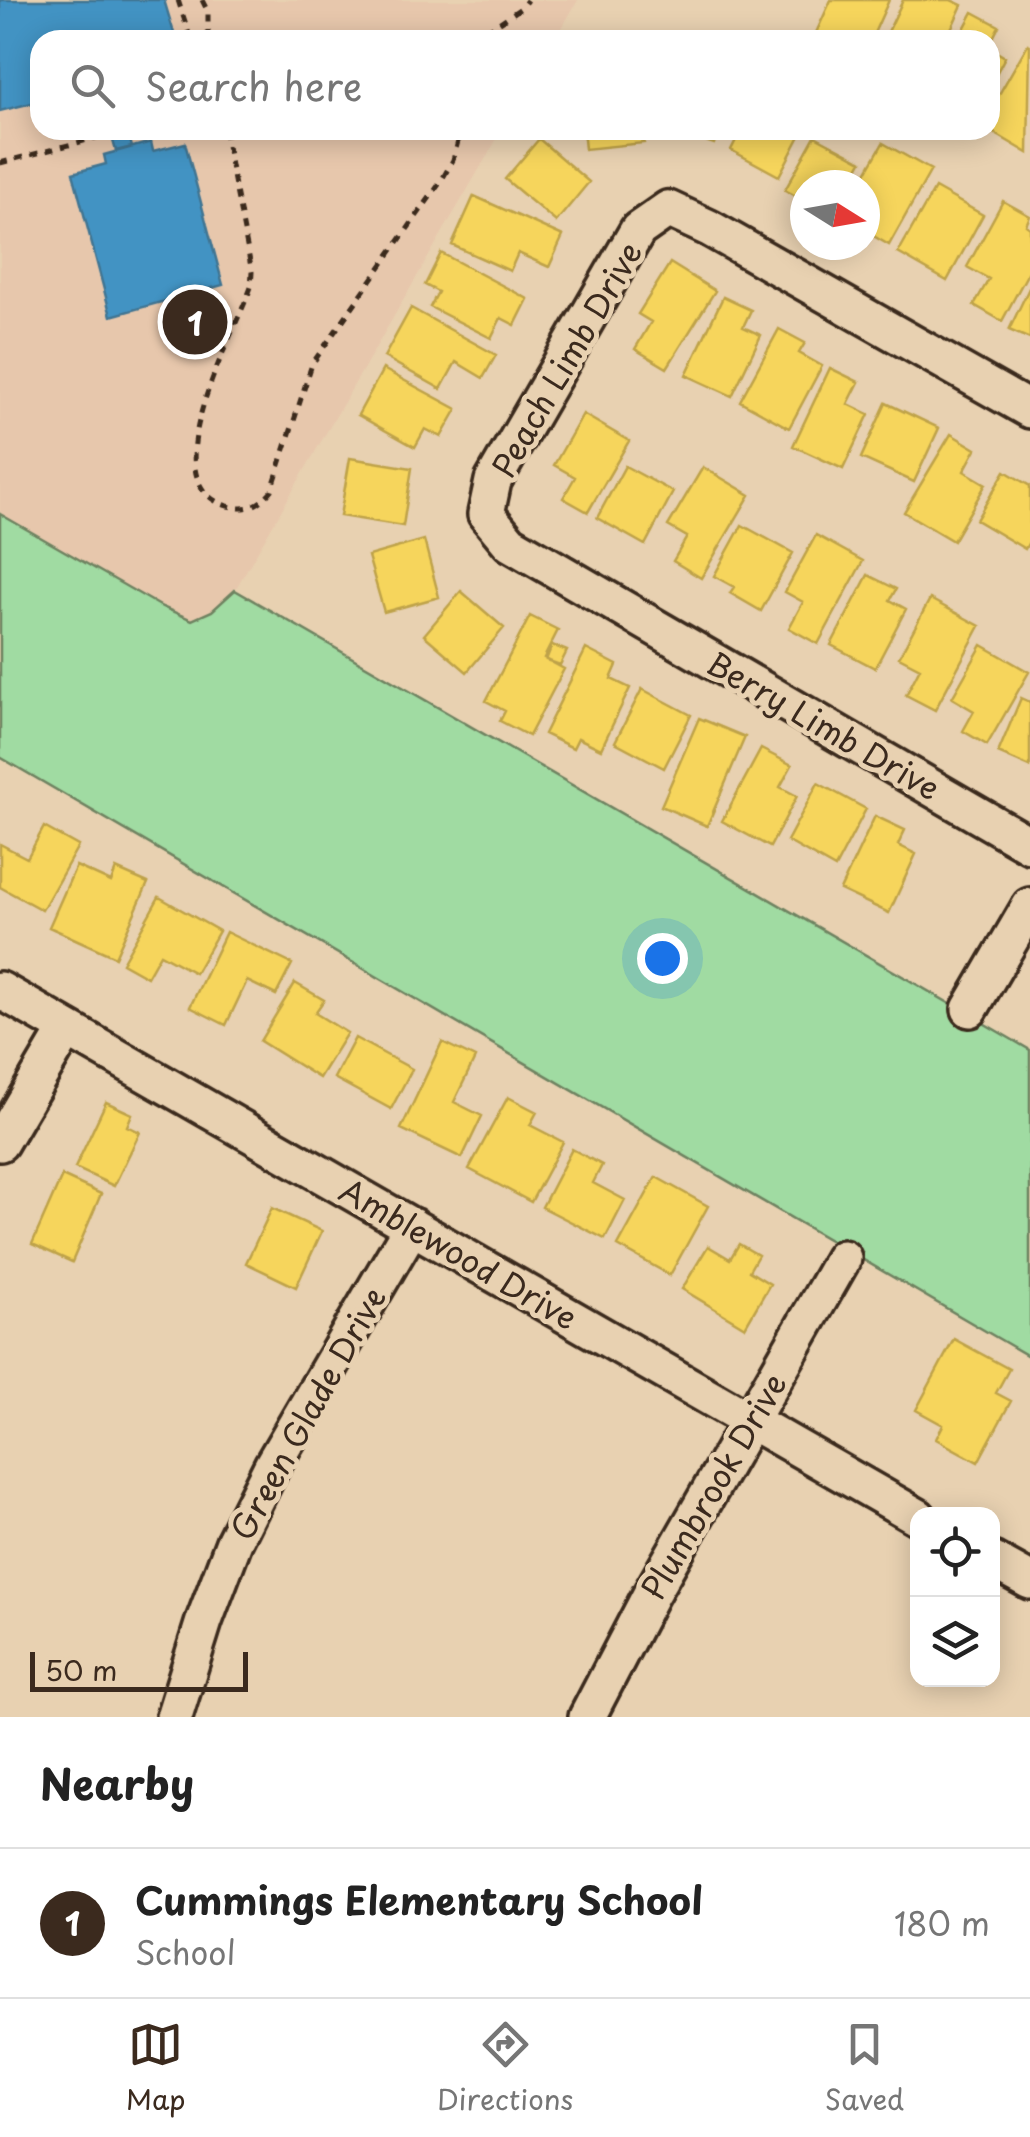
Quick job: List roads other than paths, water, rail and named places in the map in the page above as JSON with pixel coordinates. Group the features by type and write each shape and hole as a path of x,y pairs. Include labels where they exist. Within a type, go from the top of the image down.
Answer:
{"street":[{"name":"Peach Limb Drive","path":"617,605 510,543 486,514 494,481 638,230 668,209 1030,410"},
{"name":"Berry Limb Drive","path":"617,605 1030,845"},
{"path":"970,1009 1030,906"},
{"name":"Amblewood Drive","path":"0,990 910,1512"},
{"path":"0,1143 67,1029"},
{"name":"Green Glade Drive","path":"174,1717 234,1542 273,1464 412,1226"},
{"name":"Plumbrook Drive","path":"587,1717 651,1594 843,1258"},
{"path":"1000,1564 1030,1581"}],"place":[{"name":"Cummings Elementary School","path":"195,322"}]}
